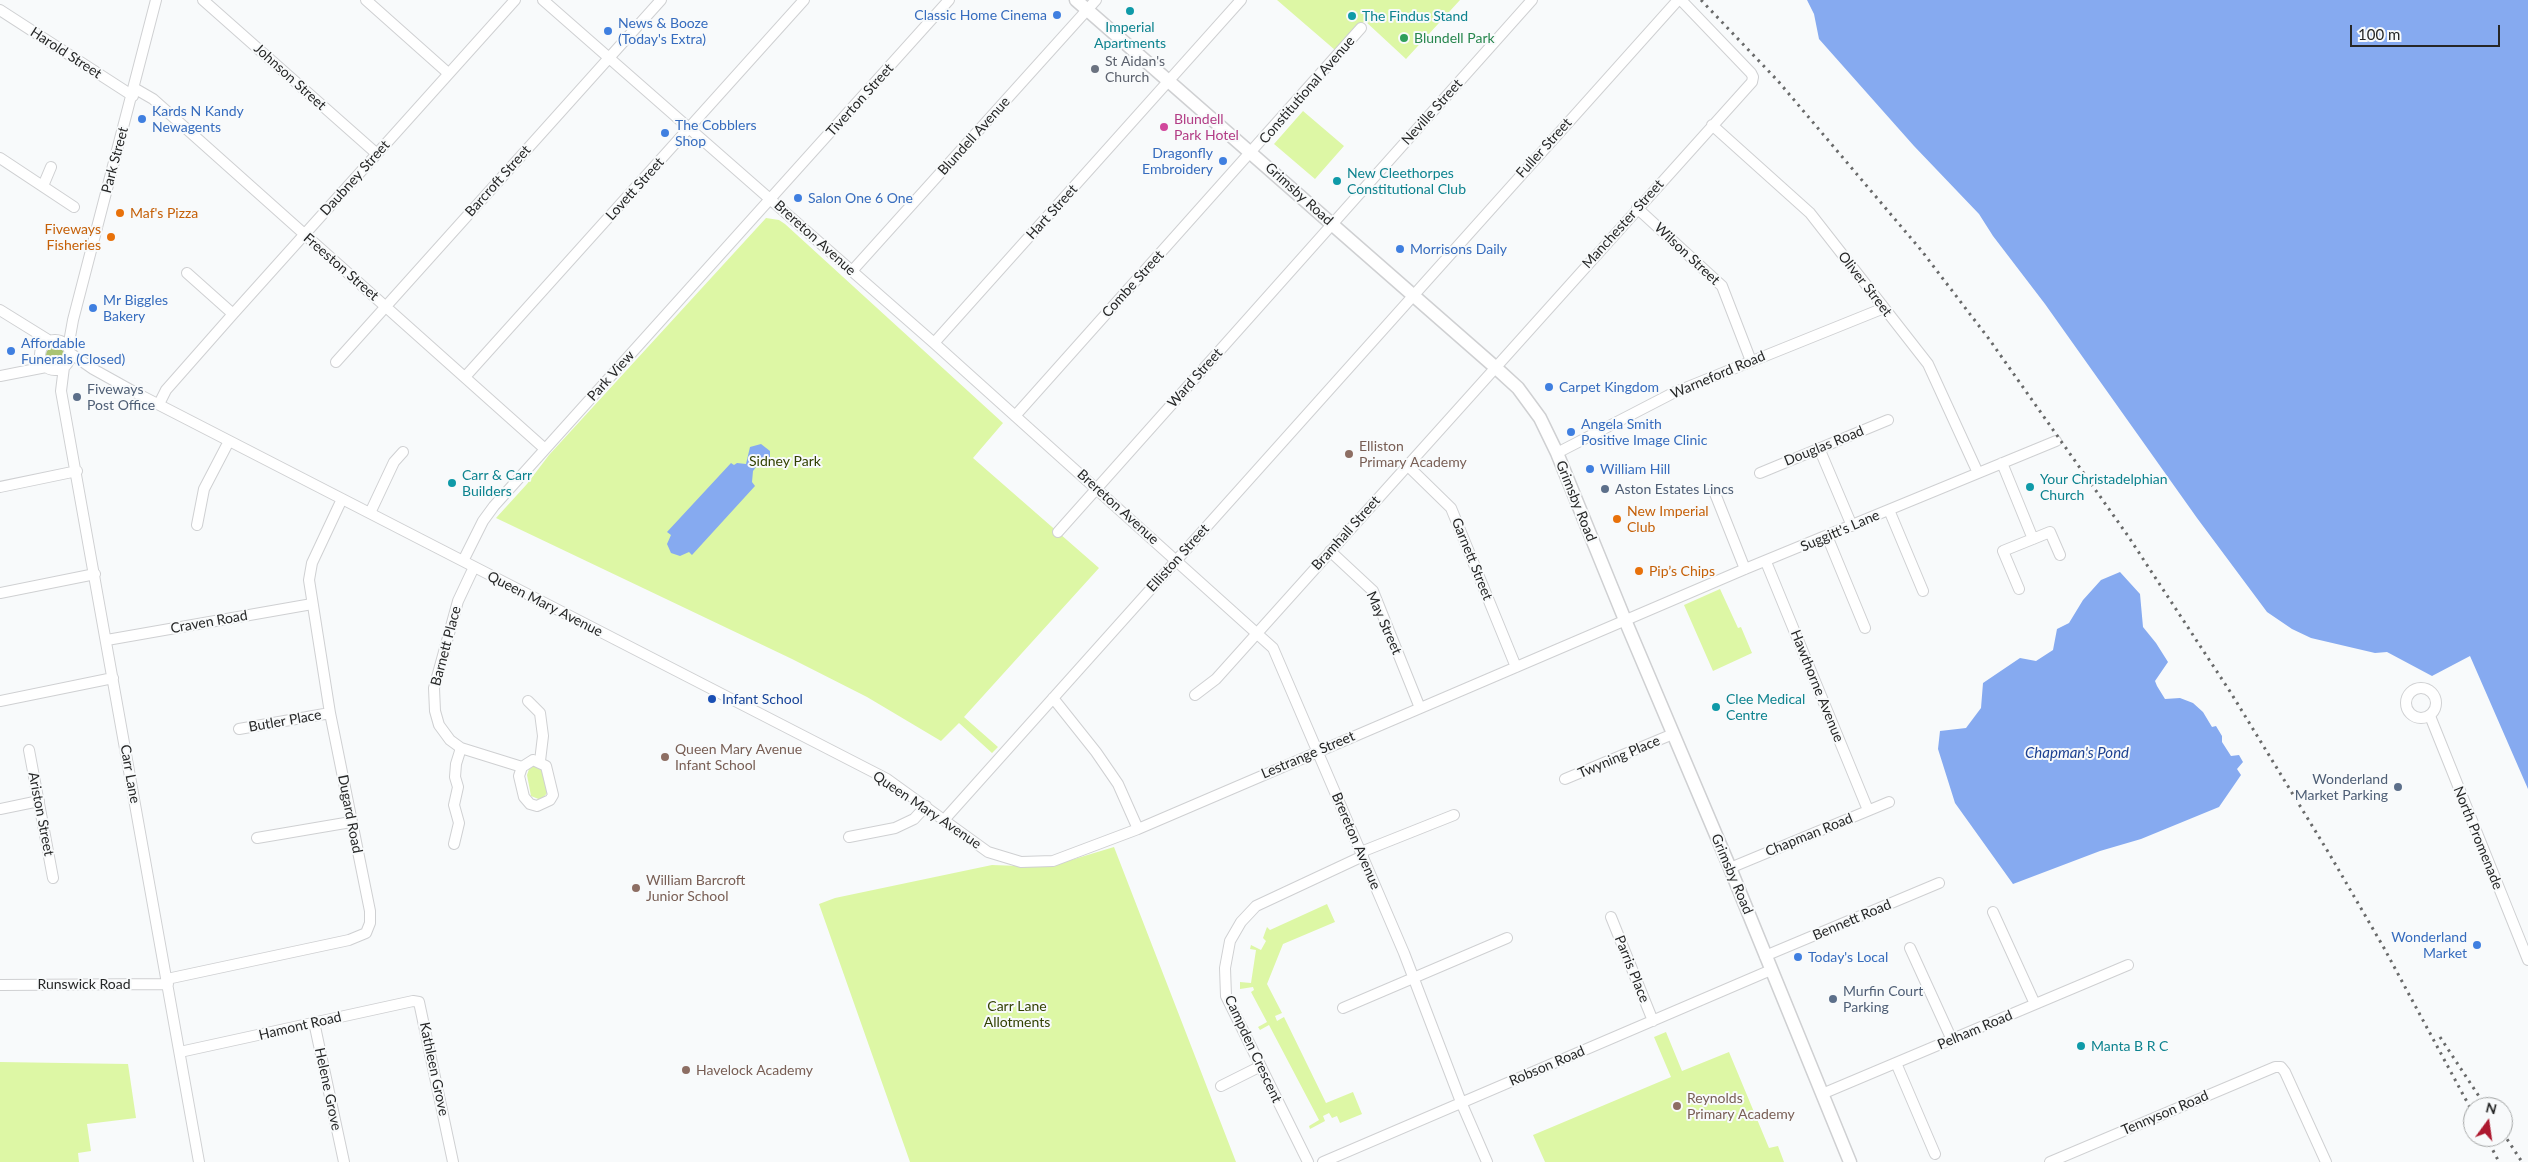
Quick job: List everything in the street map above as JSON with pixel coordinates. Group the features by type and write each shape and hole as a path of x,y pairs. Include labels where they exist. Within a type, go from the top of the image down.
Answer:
{"main road":[{"name":"Grimsby Road","path":"1076,0 1252,152 1411,296 1495,367 1518,388 1540,418 1557,452 1624,620 1730,868 1850,1162"}],"street":[{"name":"Park Street","path":"65,367 73,320 156,0"},
{"name":"Johnson Street","path":"203,0 377,154"},
{"path":"366,0 448,73"},
{"name":"Daubney Street","path":"159,404 166,390 514,0"},
{"name":"Brereton Avenue","path":"543,0 771,199 1257,631 1273,648 1362,854 1461,1102 1487,1162"},
{"name":"Barcroft Street","path":"336,362 661,0"},
{"name":"Lovett Street","path":"465,377 804,0"},
{"name":"Tiverton Street","path":"771,199 949,0"},
{"name":"Blundell Avenue","path":"852,271 1096,0"},
{"name":"Hart Street","path":"934,344 1241,0"},
{"name":"Neville Street","path":"1332,224 1532,0"},
{"name":"Manchester Street","path":"1495,367 1752,82 1753,77 1751,73 1680,0"},
{"name":"Fuller Street","path":"1411,296 1680,0"},
{"name":"Harold Street","path":"0,10 133,92"},
{"name":"Constitutional Avenue","path":"1252,152 1361,28"},
{"name":"Freeston Street","path":"133,92 153,99 545,449"},
{"name":"Oliver Street","path":"1712,125 1810,213 1928,364 1978,473"},
{"name":"Combe Street","path":"1015,416 1252,152"},
{"path":"0,158 74,207"},
{"path":"43,186 51,167"},
{"name":"Park View","path":"463,561 483,522 545,449 771,199"},
{"name":"Wilson Street","path":"1637,208 1722,286 1751,361"},
{"name":"Ward Street","path":"1058,532 1332,224"},
{"path":"187,273 233,314"},
{"name":"Elliston Street","path":"944,820 1411,296"},
{"name":"Warneford Road","path":"1557,452 1673,393 1884,308"},
{"name":"Queen Mary Avenue","path":"0,310 36,334 52,341 60,341 93,370 887,779 988,852"},
{"name":"Park Street","path":"44,361 52,341 73,320"},
{"name":"Carr Lane","path":"36,334 44,361 61,387"},
{"name":"Queen Mary Avenue","path":"0,376 31,369 44,361 59,370 65,367 93,370"},
{"name":"Carr Lane","path":"65,367 61,387 199,1162"},
{"name":"Bramhall Street","path":"1196,695 1216,679 1495,367"},
{"name":"Douglas Road","path":"1760,473 1888,420"},
{"path":"197,525 204,489 229,441"},
{"name":"Suggitt's Lane","path":"1624,620 2056,441"},
{"path":"1819,448 1852,526"},
{"path":"370,514 394,462 403,452"},
{"path":"2002,463 2034,539"},
{"name":"Garnett Street","path":"1408,466 1452,508 1516,667"},
{"path":"0,487 77,471"},
{"path":"1714,491 1745,569"},
{"name":"Dugard Road","path":"167,981 348,940 366,933 370,923 370,911 330,713 309,580 312,563 342,499"},
{"path":"1889,510 1923,591"},
{"path":"2019,589 2003,551 2050,532 2060,555"},
{"path":"1827,536 1864,628"},
{"name":"May Street","path":"1330,551 1373,591 1420,708"},
{"name":"Hawthorne Avenue","path":"1766,562 1868,810"},
{"name":"Barnett Place","path":"474,566 458,601 434,688 435,711 439,725 450,740 462,748 522,767"},
{"path":"0,593 95,574"},
{"name":"Craven Road","path":"107,640 312,604"},
{"name":"Lestrange Street","path":"988,852 1021,862 1053,861 1138,829 1317,750 1624,620"},
{"path":"0,701 113,678"},
{"path":"1053,698 1096,752 1118,784 1138,829"},
{"path":"528,701 544,711 540,761"},
{"name":"Butler Place","path":"239,729 330,713"},
{"name":"North Promenade","path":"2430,716 2528,960"},
{"name":"Twyning Place","path":"1565,779 1673,734"},
{"path":"454,844 460,823 454,804 458,787 454,777 456,764 462,748"},
{"name":"Ariston Street","path":"28,750 53,878"},
{"path":"533,760 540,761 548,771 553,795 544,804 530,804 524,798 519,776 522,767 533,760"},
{"path":"0,809 38,802"},
{"name":"Chapman Road","path":"1730,868 1889,802"},
{"path":"849,837 895,828 914,818 926,806"},
{"name":"Campden Crescent","path":"1308,1162 1259,1067 1226,996 1225,968 1230,941 1242,922 1256,906 1362,854 1454,815"},
{"path":"257,838 351,822"},
{"name":"Bennett Road","path":"1766,956 1939,883"},
{"path":"1993,912 2035,1004"},
{"name":"Parris Place","path":"1611,917 1653,1021"},
{"path":"1343,1008 1507,938"},
{"path":"1910,948 1952,1040"},
{"name":"Pelham Road","path":"1822,1094 2128,965"},
{"name":"Robson Road","path":"1323,1162 1771,970"},
{"name":"Runswick Road","path":"0,985 167,981"},
{"name":"Hamont Road","path":"180,1052 413,1001 419,1002"},
{"name":"Kathleen Grove","path":"419,1002 453,1162"},
{"name":"Helene Grove","path":"314,1022 344,1159"},
{"path":"1896,1063 1934,1154"},
{"path":"1221,1086 1259,1067"},
{"name":"Tennyson Road","path":"2050,1162 2275,1067 2281,1068 2286,1072 2322,1161"}],"green space":[{"name":"Blundell Park","path":"1277,0 1460,0 1406,59 1365,21 1335,50"},
{"path":"1303,111 1344,146 1315,179 1274,144"},
{"name":"Sidney Park","path":"766,218 779,220 785,224 1003,423 973,458 1099,568 964,717 998,747 992,753 959,723 941,741 867,697 792,659 496,518 527,484 549,455"},
{"path":"55,346 61,349 64,355 61,361 55,364 49,361 46,355 49,349"},
{"path":"1720,589 1738,628 1741,627 1752,653 1713,671 1684,605"},
{"path":"534,766 540,768 543,773 548,792 541,800 531,796 527,775 529,769"},
{"name":"Carr Lane Allotments","path":"1114,847 1236,1162 910,1162 819,904 835,898 992,865 1048,867"},
{"path":"1327,904 1335,922 1283,944 1267,984 1282,1013 1275,1016 1277,1021 1284,1017 1326,1103 1353,1092 1362,1114 1340,1123 1337,1116 1332,1118 1329,1113 1323,1116 1325,1121 1310,1129 1309,1126 1319,1120 1269,1025 1260,1030 1258,1027 1267,1022 1251,992 1254,990 1253,987 1240,989 1240,982 1251,983 1256,950 1250,949 1251,945 1261,950 1266,941 1263,938 1267,927 1270,930"},
{"name":"Reynolds Primary Academy","path":"1666,1032 1682,1071 1729,1052 1769,1148 1778,1146 1784,1162 1545,1162 1533,1135 1671,1077 1654,1037"},
{"path":"0,1062 128,1064 136,1118 87,1124 91,1151 78,1153 79,1162 0,1162"}],"water":[{"path":"1807,0 2528,0 2528,789 2470,656 2432,676 2387,652 2375,653 2311,638 2292,629 2267,612 2197,518 1979,214 1914,146 1819,39 1814,14"},
{"path":"761,444 770,451 770,458 766,465 756,467 753,471 752,482 755,486 692,555 689,552 680,556 671,553 667,544 671,535 667,532 731,463 734,465 737,463 746,464 750,447"},
{"name":"Chapman's Pond","path":"2120,572 2140,594 2143,627 2168,662 2155,681 2157,686 2165,699 2180,698 2193,703 2203,712 2212,727 2216,726 2222,736 2222,742 2231,756 2239,755 2243,762 2237,769 2241,775 2219,807 2141,839 2100,851 2013,884 1955,803 1938,749 1940,731 1966,728 1981,708 1983,683 2020,658 2036,661 2053,650 2057,629 2069,623 2083,600 2101,580"}],"railway":[{"path":"1701,0 1778,81 1921,250 1989,339 2128,536 2231,693 2330,855 2384,948 2464,1097"},
{"path":"2440,1037 2479,1097"},
{"path":"2491,1147 2499,1162"},
{"path":"2512,1147 2522,1162"}],"place":[{"name":"Imperial Apartments","path":"1130,11"},
{"name":"Classic Home Cinema","path":"1057,15"},
{"name":"The Findus Stand","path":"1352,16"},
{"name":"News & Booze (Today's Extra)","path":"608,31"},
{"name":"Blundell Park","path":"1404,38"},
{"name":"St Aidan's Church","path":"1095,69"},
{"name":"Kards N Kandy Newagents","path":"142,119"},
{"name":"Blundell Park Hotel","path":"1164,127"},
{"name":"The Cobblers Shop","path":"665,133"},
{"name":"Dragonfly Embroidery","path":"1223,161"},
{"name":"New Cleethorpes Constitutional Club","path":"1337,181"},
{"name":"Salon One 6 One","path":"798,198"},
{"name":"Maf's Pizza","path":"120,213"},
{"name":"Fiveways Fisheries","path":"111,237"},
{"name":"Morrisons Daily","path":"1400,249"},
{"name":"Mr Biggles Bakery","path":"93,308"},
{"name":"Affordable Funerals (Closed)","path":"11,351"},
{"name":"Carpet Kingdom","path":"1549,387"},
{"name":"Fiveways Post Office","path":"77,397"},
{"name":"Angela Smith Positive Image Clinic","path":"1571,432"},
{"name":"Elliston Primary Academy","path":"1349,454"},
{"name":"William Hill","path":"1590,469"},
{"name":"Carr & Carr Builders","path":"452,483"},
{"name":"Your Christadelphian Church","path":"2030,487"},
{"name":"Aston Estates Lincs","path":"1605,489"},
{"name":"New Imperial Club","path":"1617,519"},
{"name":"Pip’s Chips","path":"1639,571"},
{"name":"Infant School","path":"712,699"},
{"name":"Clee Medical Centre","path":"1716,707"},
{"name":"Queen Mary Avenue Infant School","path":"665,757"},
{"name":"Wonderland Market Parking","path":"2398,787"},
{"name":"William Barcroft Junior School","path":"636,888"},
{"name":"Wonderland Market","path":"2477,945"},
{"name":"Today's Local","path":"1798,957"},
{"name":"Murfin Court Parking","path":"1833,999"},
{"name":"Manta B R C","path":"2081,1046"},
{"name":"Havelock Academy","path":"686,1070"},
{"name":"Reynolds Primary Academy","path":"1677,1106"}]}
